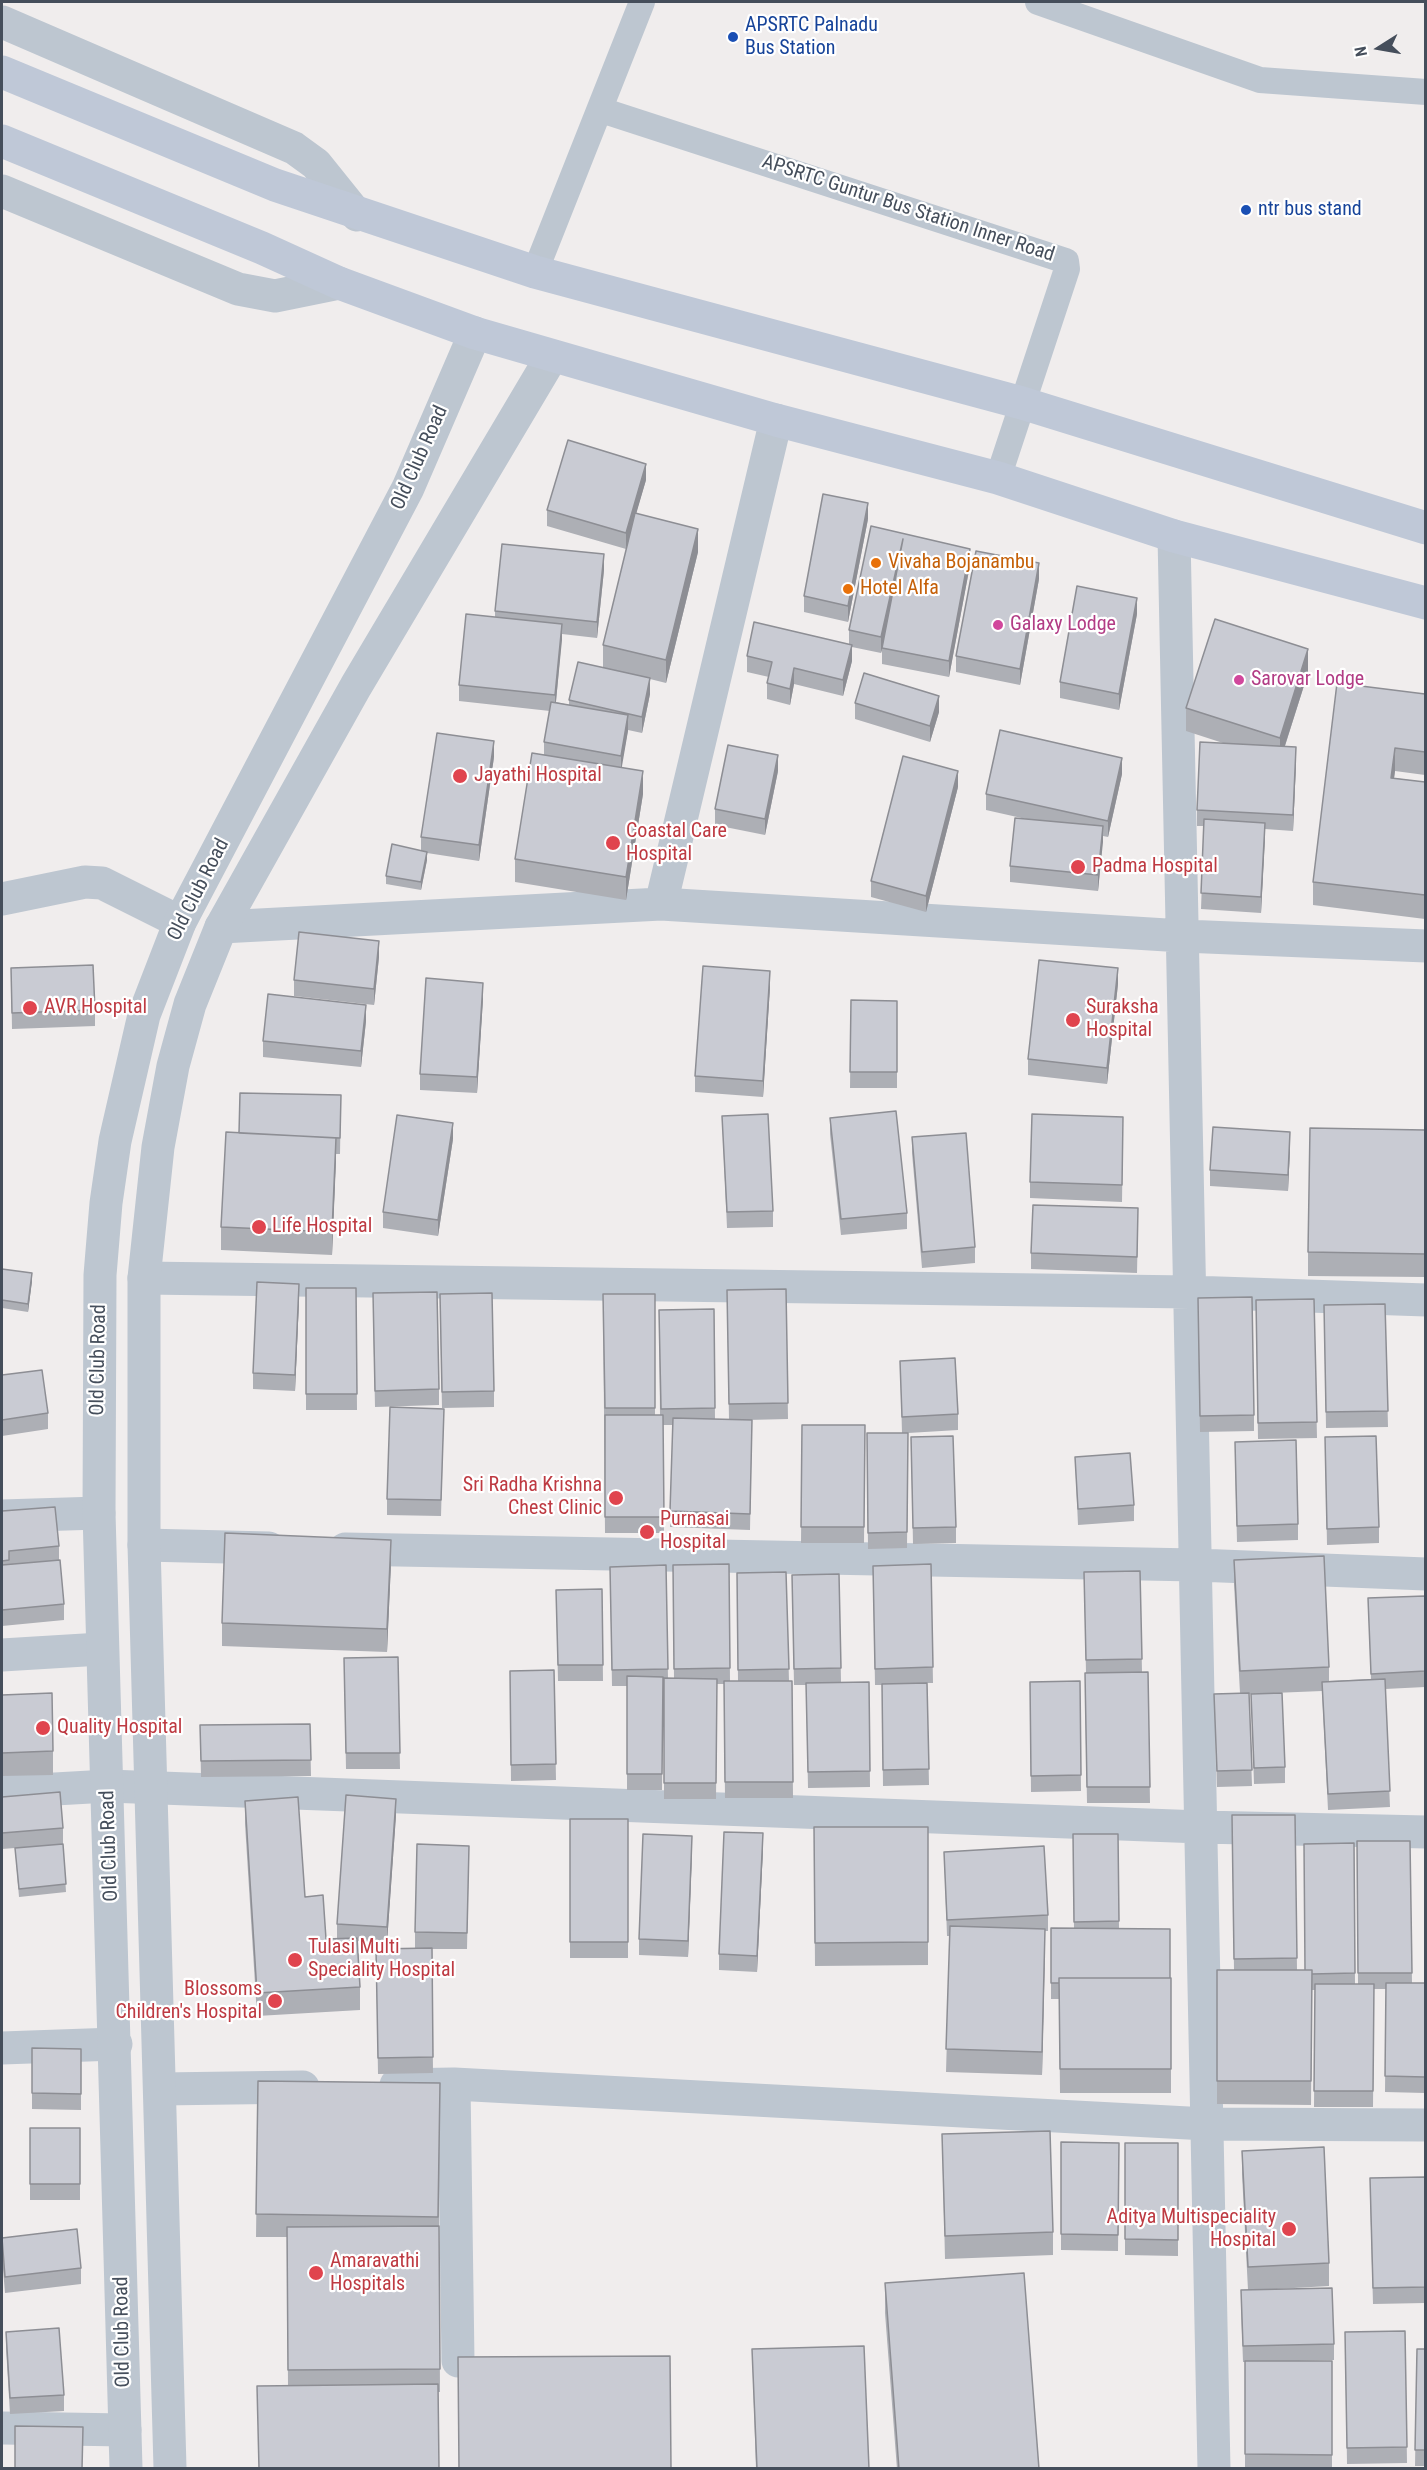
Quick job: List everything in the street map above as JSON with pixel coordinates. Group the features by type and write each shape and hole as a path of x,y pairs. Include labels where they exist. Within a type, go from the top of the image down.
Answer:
{"main road":[{"path":"2,72 275,185 357,215 535,272 1022,403 1425,528"},
{"path":"2,141 262,248 339,283 475,333 776,420 998,478 1174,536 1425,603"}],"street":[{"path":"2,22 294,148 316,164 357,215"},
{"path":"2,190 238,289 275,296 339,283"},
{"name":"Old Club Road","path":"126,2469 116,2044 101,1649 98,1341 106,1203 129,1074 144,1015 180,922 408,488 475,333"},
{"name":"Old Club Road","path":"170,2469 144,1545 144,1278 158,1147 173,1066 190,1004 221,927 356,686 552,356"},
{"path":"661,904 776,420"},
{"path":"1174,536 1214,2469"},
{"path":"2,899 85,882 102,882 180,922"},
{"path":"221,927 661,904 1183,936 1425,946"},
{"path":"144,1278 1190,1292 1425,1300"},
{"path":"2,1516 99,1513"},
{"path":"144,1545 1196,1565 1425,1574"},
{"path":"2,1655 101,1649"},
{"path":"2,1792 108,1786 151,1790 1201,1827 1425,1832"},
{"path":"2,2048 116,2044"},
{"path":"454,2084 458,2361"},
{"path":"161,2089 454,2084 1207,2124 1425,2125"},
{"path":"2,2428 125,2430"}],"lane":[{"path":"535,272 642,2"},
{"path":"1038,2 1260,80 1425,93"},
{"name":"APSRTC Guntur Bus Station Inner Road","path":"601,110 1062,257 1066,261 1067,269 998,478"}],"building":[{"path":"568,440 646,464 626,533 547,510"},
{"path":"823,494 868,503 848,606 804,596"},
{"path":"635,513 698,529 666,660 603,645"},
{"path":"871,526 970,549 949,661 882,648 903,539 881,637 849,630"},
{"path":"502,544 604,554 597,622 495,611"},
{"path":"976,551 1039,563 1020,669 956,656"},
{"path":"1077,586 1137,598 1119,694 1060,682"},
{"path":"466,614 562,624 555,695 459,685"},
{"path":"1215,619 1308,649 1280,738 1186,708"},
{"path":"754,622 852,645 843,680 794,668 790,689 767,683 772,662 747,656"},
{"path":"578,662 650,678 642,717 569,700"},
{"path":"864,673 939,696 930,726 855,703"},
{"path":"1337,683 1425,694 1425,752 1395,748 1391,778 1425,782 1425,895 1313,882"},
{"path":"551,702 628,715 621,756 544,742"},
{"path":"1000,730 1122,758 1108,821 986,794"},
{"path":"437,733 494,741 479,845 421,837"},
{"path":"1200,742 1296,747 1293,815 1197,810"},
{"path":"728,745 778,755 765,819 715,809"},
{"path":"532,753 643,771 626,877 515,859"},
{"path":"903,756 958,771 926,896 871,881"},
{"path":"1015,818 1103,826 1098,875 1010,866"},
{"path":"1204,819 1265,823 1261,897 1201,893"},
{"path":"392,844 427,852 421,882 386,876"},
{"path":"299,932 379,941 374,989 294,980"},
{"path":"1039,960 1118,968 1107,1068 1028,1059"},
{"path":"93,965 95,1010 12,1013 11,968"},
{"path":"703,966 770,971 763,1081 695,1076"},
{"path":"426,978 483,983 477,1077 420,1074"},
{"path":"268,994 366,1005 361,1051 263,1041"},
{"path":"851,1000 897,1001 897,1072 850,1072"},
{"path":"240,1093 341,1095 340,1138 239,1133"},
{"path":"896,1111 907,1213 841,1219 830,1118"},
{"path":"768,1114 773,1211 727,1212 722,1116"},
{"path":"1032,1114 1123,1117 1122,1185 1030,1182"},
{"path":"397,1115 453,1123 438,1220 383,1212"},
{"path":"1213,1127 1290,1132 1288,1175 1210,1170"},
{"path":"1310,1128 1425,1130 1425,1254 1308,1252"},
{"path":"226,1132 336,1138 332,1232 221,1227"},
{"path":"966,1133 975,1247 922,1252 912,1137"},
{"path":"1033,1205 1138,1208 1137,1257 1031,1253"},
{"path":"2,1269 32,1273 28,1304 2,1300"},
{"path":"257,1282 299,1284 295,1375 253,1373"},
{"path":"306,1288 356,1288 357,1394 306,1394"},
{"path":"786,1289 788,1403 729,1404 727,1290"},
{"path":"437,1292 439,1389 375,1391 373,1293"},
{"path":"492,1293 494,1391 442,1392 440,1294"},
{"path":"603,1294 655,1294 655,1408 605,1408"},
{"path":"1252,1297 1254,1415 1200,1416 1198,1298"},
{"path":"1314,1299 1317,1422 1258,1423 1256,1300"},
{"path":"1385,1304 1388,1411 1326,1412 1324,1305"},
{"path":"714,1309 715,1408 661,1409 659,1310"},
{"path":"955,1358 958,1414 902,1417 900,1361"},
{"path":"42,1370 48,1413 2,1420 2,1375"},
{"path":"390,1407 444,1409 441,1500 387,1499"},
{"path":"605,1415 663,1415 664,1517 605,1517"},
{"path":"673,1418 752,1420 750,1514 670,1511"},
{"path":"802,1425 865,1425 864,1527 801,1527"},
{"path":"867,1433 908,1433 907,1532 868,1533"},
{"path":"953,1436 956,1527 913,1528 911,1437"},
{"path":"1376,1436 1379,1527 1327,1529 1325,1437"},
{"path":"1296,1440 1298,1524 1237,1526 1235,1442"},
{"path":"1130,1453 1134,1505 1078,1509 1075,1457"},
{"path":"55,1507 59,1546 9,1551 9,1560 2,1561 2,1511"},
{"path":"225,1533 391,1540 387,1629 222,1623"},
{"path":"1324,1556 1329,1667 1240,1671 1234,1560"},
{"path":"60,1560 64,1604 2,1610 2,1565"},
{"path":"729,1564 730,1668 674,1669 673,1565"},
{"path":"931,1564 933,1667 875,1669 873,1566"},
{"path":"666,1565 668,1669 612,1670 610,1567"},
{"path":"1140,1571 1142,1659 1086,1660 1084,1572"},
{"path":"786,1572 789,1669 738,1670 737,1573"},
{"path":"839,1574 841,1668 794,1669 792,1575"},
{"path":"602,1589 603,1665 558,1665 556,1590"},
{"path":"1425,1596 1425,1671 1371,1674 1368,1598"},
{"path":"398,1657 400,1753 346,1753 344,1658"},
{"path":"554,1670 556,1764 511,1765 510,1671"},
{"path":"1148,1672 1150,1787 1087,1787 1085,1673"},
{"path":"627,1676 663,1677 662,1774 627,1774"},
{"path":"664,1678 717,1679 716,1783 664,1783"},
{"path":"1385,1679 1390,1791 1328,1794 1322,1682"},
{"path":"724,1681 792,1681 793,1782 725,1782"},
{"path":"1080,1681 1081,1775 1031,1776 1030,1682"},
{"path":"869,1682 870,1771 808,1772 806,1683"},
{"path":"927,1683 929,1769 883,1770 882,1684"},
{"path":"52,1693 53,1751 2,1753 2,1695"},
{"path":"1249,1693 1252,1770 1217,1771 1214,1694"},
{"path":"1282,1693 1285,1767 1254,1768 1251,1694"},
{"path":"310,1724 311,1760 201,1761 200,1725"},
{"path":"60,1792 63,1828 2,1833 2,1797"},
{"path":"346,1795 396,1799 387,1927 337,1924"},
{"path":"298,1797 305,1897 323,1895 326,1939 357,1938 360,1987 257,1993 245,1801"},
{"path":"1232,1815 1295,1815 1297,1958 1234,1959"},
{"path":"570,1819 628,1819 628,1942 570,1942"},
{"path":"814,1827 928,1827 928,1942 815,1943"},
{"path":"724,1832 763,1833 757,1956 719,1954"},
{"path":"643,1834 692,1836 688,1941 639,1939"},
{"path":"1073,1834 1118,1834 1119,1921 1074,1922"},
{"path":"1357,1841 1410,1841 1412,1973 1358,1973"},
{"path":"1354,1843 1355,1973 1312,1974 1312,1970 1305,1970 1304,1844"},
{"path":"63,1844 66,1884 19,1889 15,1848"},
{"path":"417,1844 469,1846 467,1933 415,1932"},
{"path":"1044,1846 1048,1915 947,1920 944,1852"},
{"path":"950,1926 1045,1929 1042,2052 946,2049"},
{"path":"1051,1928 1170,1929 1170,1978 1059,1978 1059,1983 1051,1983"},
{"path":"432,1948 433,2057 378,2058 376,1949"},
{"path":"1217,1970 1312,1970 1311,2081 1217,2081"},
{"path":"1059,1978 1171,1978 1171,2069 1060,2069"},
{"path":"1386,1983 1425,1983 1425,2077 1385,2076"},
{"path":"1315,1984 1374,1984 1373,2091 1314,2091"},
{"path":"32,2048 81,2049 81,2094 32,2093"},
{"path":"258,2081 440,2083 438,2217 256,2214"},
{"path":"30,2128 80,2128 80,2184 30,2184"},
{"path":"1050,2131 1053,2232 945,2236 942,2134"},
{"path":"1061,2142 1119,2143 1118,2235 1061,2234"},
{"path":"1125,2143 1178,2143 1178,2240 1125,2239"},
{"path":"1324,2147 1329,2263 1248,2267 1242,2151"},
{"path":"1425,2177 1425,2287 1373,2288 1370,2178"},
{"path":"439,2226 440,2369 288,2370 287,2227"},
{"path":"77,2229 81,2268 5,2277 2,2238"},
{"path":"1024,2273 1039,2469 899,2469 885,2283"},
{"path":"1332,2288 1334,2344 1243,2346 1241,2290"},
{"path":"59,2328 64,2395 10,2398 6,2332"},
{"path":"1405,2331 1407,2447 1347,2448 1345,2332"},
{"path":"864,2346 869,2469 757,2469 752,2349"},
{"path":"1417,2349 1425,2349 1425,2450 1415,2450"},
{"path":"670,2356 671,2469 459,2469 458,2357"},
{"path":"1245,2361 1332,2361 1332,2455 1245,2454"},
{"path":"438,2384 439,2469 259,2469 257,2386"},
{"path":"15,2426 83,2427 82,2469 15,2469"}],"place":[{"name":"APSRTC Palnadu Bus Station","path":"733,37"},
{"name":"ntr bus stand","path":"1246,210"},
{"name":"Vivaha Bojanambu","path":"876,563"},
{"name":"Hotel Alfa","path":"848,589"},
{"name":"Galaxy Lodge","path":"998,625"},
{"name":"Sarovar Lodge","path":"1239,680"},
{"name":"Jayathi Hospital","path":"460,776"},
{"name":"Coastal Care Hospital","path":"613,843"},
{"name":"Padma Hospital","path":"1078,867"},
{"name":"AVR Hospital","path":"30,1008"},
{"name":"Suraksha Hospital","path":"1073,1020"},
{"name":"Life Hospital","path":"259,1227"},
{"name":"Sri Radha Krishna Chest Clinic","path":"616,1498"},
{"name":"Purnasai Hospital","path":"647,1532"},
{"name":"Quality Hospital","path":"43,1728"},
{"name":"Tulasi Multi Speciality Hospital","path":"295,1960"},
{"name":"Blossoms Children's Hospital","path":"275,2001"},
{"name":"Aditya Multispeciality Hospital","path":"1289,2229"},
{"name":"Amaravathi Hospitals","path":"316,2273"}]}
